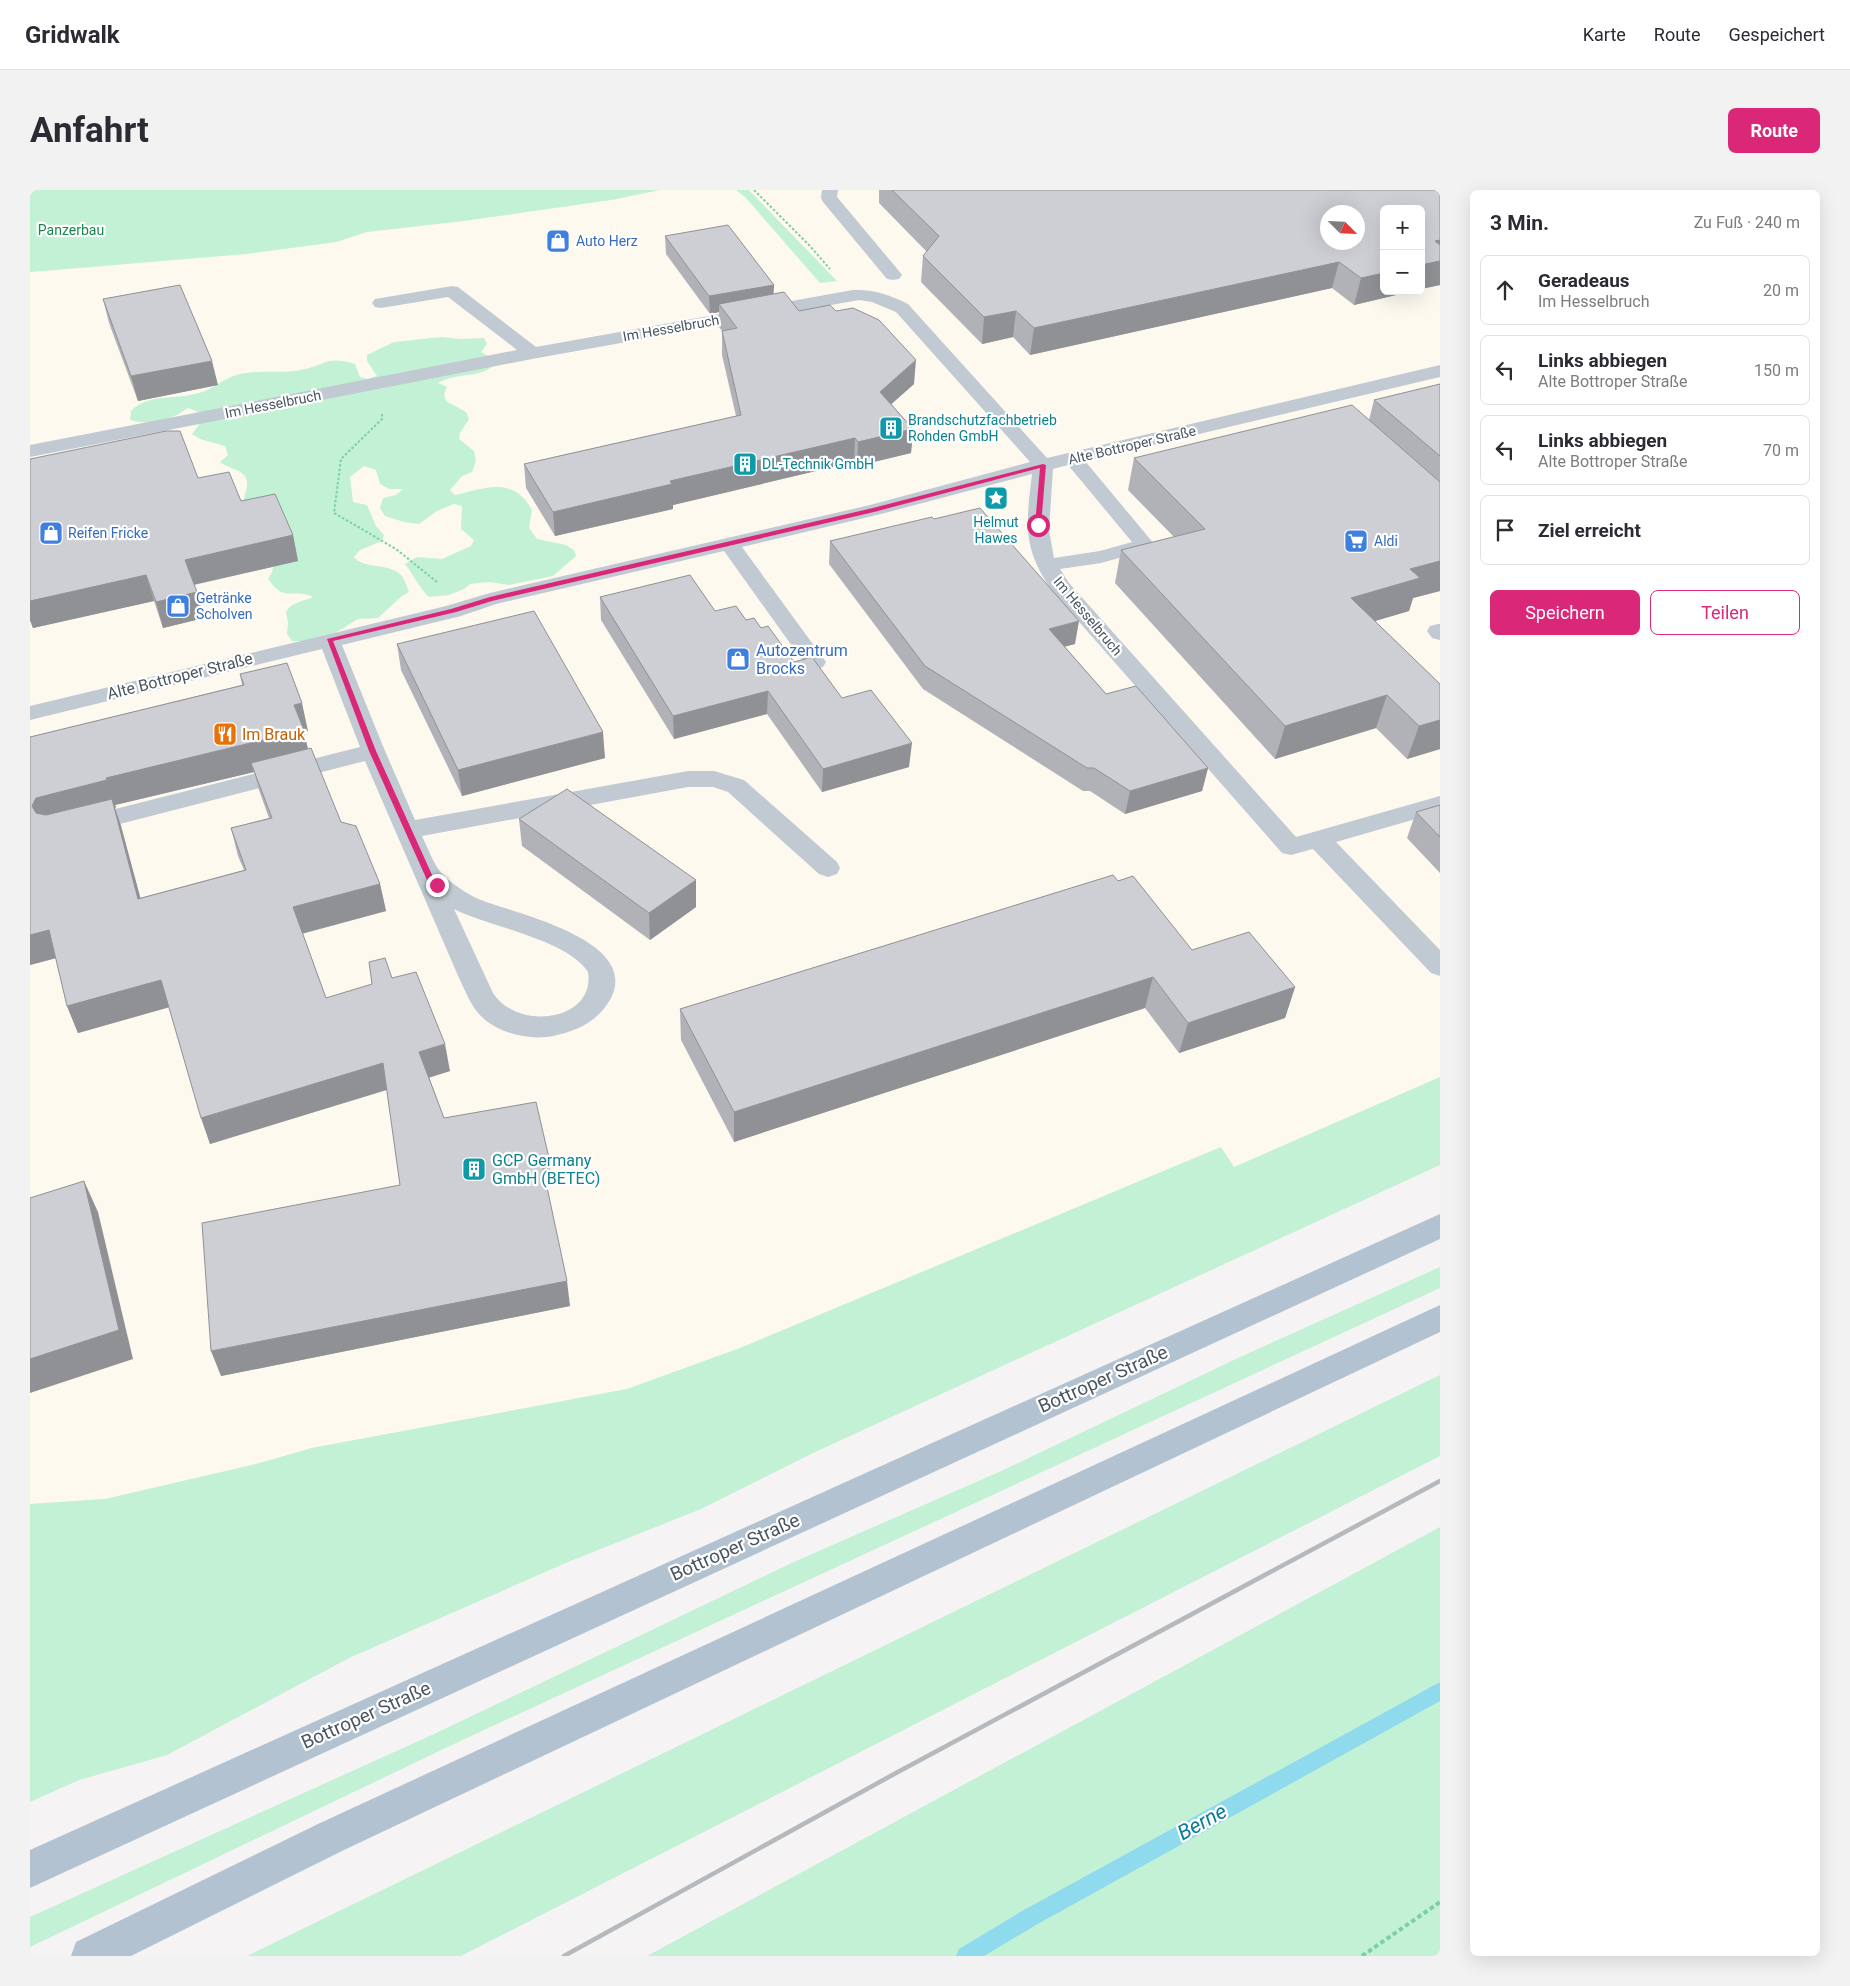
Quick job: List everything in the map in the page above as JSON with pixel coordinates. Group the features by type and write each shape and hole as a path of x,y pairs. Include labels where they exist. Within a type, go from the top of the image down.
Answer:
{"main road":[{"name":"Bottroper Straße","path":"30,1869 1440,1226"},
{"path":"90,1956 331,1837 1440,1318"}],"street":[{"path":"830,190 830,198 893,275"},
{"path":"380,303 452,291 532,353"},
{"name":"Im Hesselbruch","path":"30,452 532,353 853,295 888,300 902,308 1043,465 1038,525 1040,544 1047,565 1067,593 1291,847 1318,839"},
{"name":"Alte Bottroper Straße","path":"30,713 453,611 490,599 874,510 1043,465 1323,407 1440,371"},
{"path":"1047,565 1101,557 1145,545 1074,458"},
{"path":"729,543 746,569 816,662"},
{"path":"329,640 373,751 483,1000 492,1011 516,1024 534,1027 553,1027 576,1020 586,1013 599,996 603,975 590,954 570,944 470,905 449,894 430,878"},
{"path":"56,833 373,751"},
{"path":"407,830 688,779 714,779 736,786 828,868"},
{"path":"1440,804 1318,839 1440,966"}],"path":[{"path":"754,190 809,245 853,295"},
{"path":"384,383 382,419 341,459 334,513 396,549 437,582 453,611"},
{"path":"1362,1956 1440,1902"}],"shaded area":[{"path":"660,190 1440,190 1440,1077 1234,1167 1220,1147 740,1348 627,1389 312,1448 256,1464 105,1499 30,1504 30,272 98,267 336,242 367,232 611,200"}],"green space":[{"name":"Panzerbau","path":"30,190 660,190 611,200 464,221 367,232 336,242 246,254 30,272"},
{"path":"736,190 749,190 837,281 820,283 745,197"},
{"path":"442,337 461,339 484,338 487,344 481,352 498,362 484,371 446,379 438,383 447,387 444,394 446,401 466,412 469,419 460,433 459,439 474,451 476,461 472,472 462,476 450,490 455,495 497,487 507,488 516,492 532,510 529,528 537,539 566,545 574,550 576,556 553,576 509,585 489,582 470,584 464,589 449,595 429,597 422,590 405,564 417,557 442,559 471,546 474,540 461,529 462,506 454,504 437,511 419,524 385,516 380,508 383,498 396,495 403,489 389,489 380,484 376,470 364,466 350,477 353,502 367,505 376,526 384,535 382,541 360,550 354,557 364,563 396,571 405,581 409,592 378,618 358,619 335,633 306,641 292,641 287,634 286,612 294,604 313,597 306,594 290,594 280,591 268,579 273,567 244,505 247,485 246,478 238,470 220,462 228,455 225,446 200,439 192,434 202,421 203,414 188,408 160,421 138,422 130,420 131,411 147,401 193,395 202,392 227,379 244,373 300,370 331,361 355,364 360,377 367,379 377,376 367,361 367,355 394,342"},
{"path":"1440,1077 1440,1165 813,1453 701,1509 568,1562 349,1658 167,1755 79,1780 30,1802 30,1504 105,1499 256,1464 312,1448 627,1389 740,1348 1221,1147 1234,1167"},
{"path":"1440,1267 1440,1288 456,1743 30,1947 30,1917 434,1734 796,1561 999,1472 1238,1358"},
{"path":"1440,1375 1440,1456 461,1956 247,1956"},
{"path":"1440,1527 1440,1956 647,1956"}],"building":[{"path":"892,190 1440,190 1440,240 1435,241 1440,245 1440,261 1425,264 1425,205 1380,205 1380,274 1361,278 1339,262 1034,328 1016,311 984,317 923,256 939,236"},
{"path":"728,225 774,285 709,296 665,236"},
{"path":"180,285 212,361 131,376 103,299"},
{"path":"784,292 799,311 830,305 836,311 853,308 879,320 916,360 880,392 913,429 858,442 855,438 670,481 672,484 553,512 524,464 741,415 722,331 737,328 719,304"},
{"path":"1440,384 1440,456 1374,400"},
{"path":"1352,405 1440,482 1440,561 1410,569 1420,578 1351,598 1440,684 1440,720 1419,726 1387,695 1285,726 1121,550 1205,529 1134,458"},
{"path":"166,431 180,431 198,478 229,472 241,501 275,494 293,535 185,560 197,592 156,602 146,575 30,601 30,459"},
{"path":"980,508 1079,621 1049,629 1106,694 1136,686 1208,768 1130,791 1094,768 1087,768 925,666 830,541 932,517 934,519"},
{"path":"690,575 715,611 736,606 746,620 754,618 761,628 768,626 794,662 812,657 842,698 871,690 912,743 823,769 768,691 673,716 600,597"},
{"path":"534,611 603,732 458,770 397,644"},
{"path":"287,663 302,703 294,705 304,730 106,778 107,780 36,798 32,806 36,813 46,815 112,799 138,899 246,870 231,828 272,818 251,763 311,748 341,822 356,826 380,884 293,907 326,998 372,984 369,962 385,958 392,978 416,972 445,1044 419,1052 444,1118 536,1102 549,1158 541,1159 567,1281 211,1351 202,1223 400,1185 383,1063 201,1118 161,980 67,1006 49,930 30,935 30,737 244,685 240,674"},
{"path":"567,789 696,880 649,913 519,819"},
{"path":"1440,805 1440,837 1416,812"},
{"path":"1113,875 1118,881 1133,876 1192,950 1249,932 1295,987 1188,1023 1153,977 734,1112 680,1009"},
{"path":"84,1181 119,1330 30,1359 30,1198"}],"waterway":[{"name":"Berne","path":"966,1956 1029,1918 1440,1691"}],"railway":[{"path":"564,1956 896,1773 1440,1481"}],"place":[{"name":"Auto Herz","path":"558,241"},
{"name":"Brandschutzfachbetrieb Rohden GmbH","path":"891,428"},
{"name":"DL-Technik GmbH","path":"745,464"},
{"name":"Helmut Hawes","path":"996,498"},
{"name":"Reifen Fricke","path":"51,533"},
{"name":"Aldi","path":"1356,541"},
{"name":"Getränke Scholven","path":"178,606"},
{"name":"Autozentrum Brocks","path":"738,659"},
{"name":"Im Brauk","path":"225,734"},
{"name":"GCP Germany GmbH (BETEC)","path":"474,1169"}],"route":[{"path":"437,885 430,878 407,830 329,640 453,611 490,599 874,510 1043,465 1038,525"}]}
